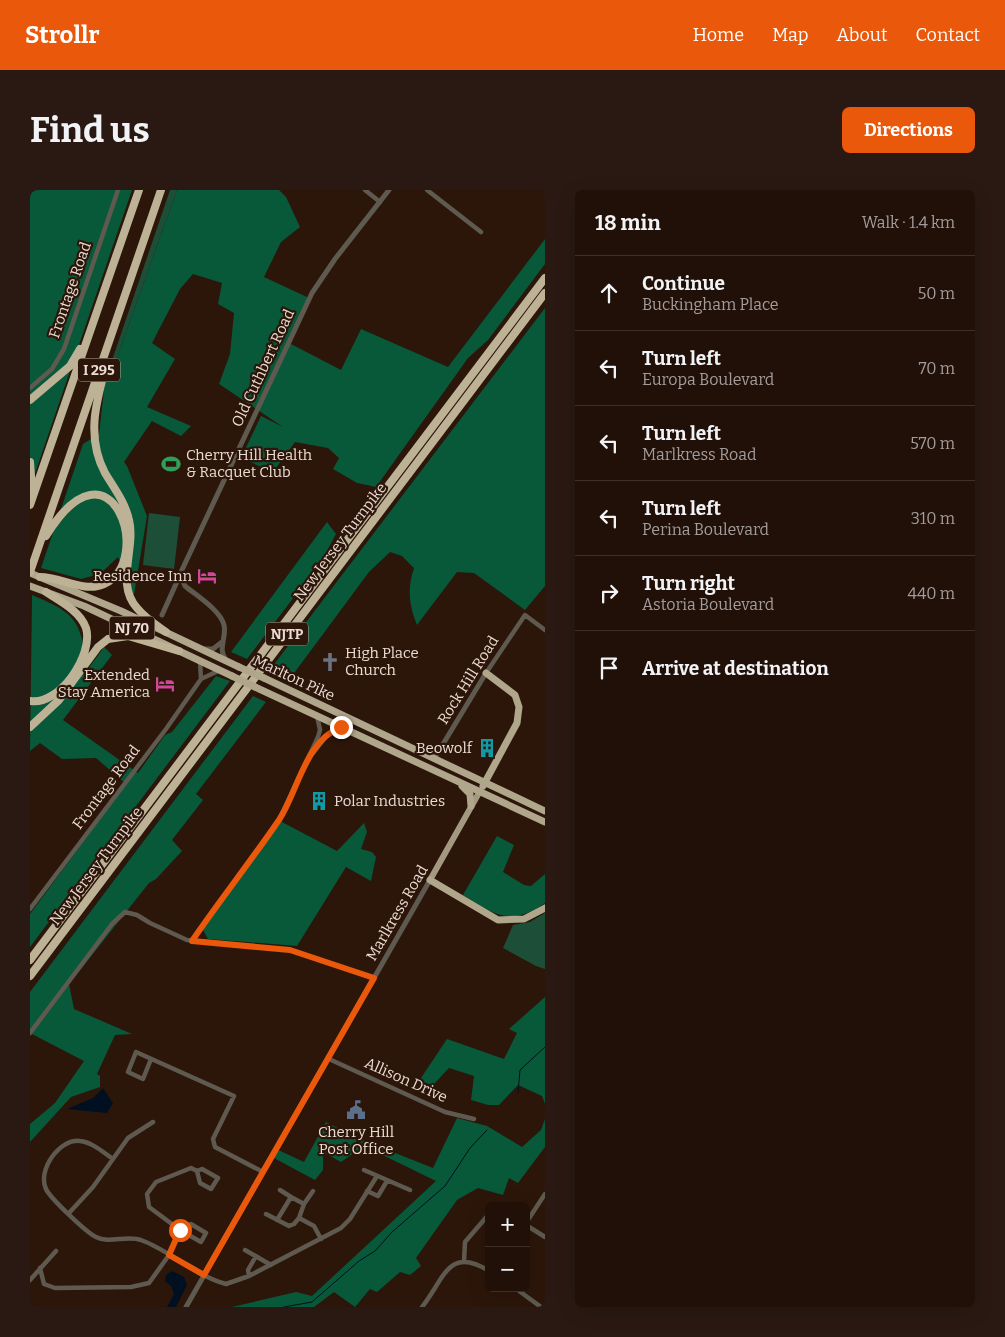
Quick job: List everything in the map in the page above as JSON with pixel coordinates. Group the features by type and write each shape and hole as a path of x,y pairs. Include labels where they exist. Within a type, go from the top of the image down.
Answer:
{"highway":[{"name":"I 295","path":"31,502 139,190"},
{"name":"I 295","path":"30,573 161,190"},
{"name":"New Jersey Turnpike","path":"30,960 545,278"},
{"path":"126,292 98,396 93,435 101,463 126,508 130,524 131,545 127,577 130,597 137,609 166,632"},
{"name":"New Jersey Turnpike","path":"30,976 545,293"},
{"path":"30,400 70,366 80,351 98,309"},
{"path":"30,462 32,474 31,502"},
{"path":"36,554 62,513 84,496 106,497 122,514 126,535 126,549 121,568 110,581 98,586 88,586 40,577"},
{"name":"Marlton Pike","path":"30,573 166,632 545,811"},
{"name":"Marlton Pike","path":"30,586 84,606 545,822"},
{"path":"30,701 43,702 58,692 82,660 87,643 86,630 80,618 46,592"},
{"path":"30,727 59,700 98,647 108,639 128,636 179,651"},
{"path":"480,791 519,715 515,695 486,673"},
{"path":"456,781 470,794 472,806"},
{"path":"430,880 498,920 524,919 545,908"}],"main road":[{"name":"Marlkress Road","path":"430,880 480,791"}],"street":[{"name":"Frontage Road","path":"30,388 52,369 64,349 118,190"},
{"path":"365,190 380,202"},
{"name":"Old Cuthbert Road","path":"162,616 312,293 335,259 389,190"},
{"path":"427,190 480,232"},
{"path":"181,572 185,586 222,620 225,630 221,652 228,662"},
{"name":"Rock Hill Road","path":"434,758 486,673 525,615 545,630"},
{"path":"199,648 211,649 222,642"},
{"path":"200,661 201,679"},
{"name":"Frontage Road","path":"30,909 166,729 201,679 220,670"},
{"path":"192,941 279,820 310,758 320,730 317,716"},
{"path":"310,758 328,734 341,727"},
{"name":"Marlkress Road","path":"186,1307 430,880"},
{"path":"30,1033 121,915 129,912 166,931 192,941 290,950 374,978"},
{"path":"151,1059 143,1078 128,1072 136,1052 234,1096 213,1139 215,1147 264,1172"},
{"name":"Allison Drive","path":"329,1059 445,1112 474,1119"},
{"path":"69,1213 93,1187 128,1138 153,1122"},
{"path":"113,1159 93,1145 79,1140 66,1143 58,1150 46,1167 45,1184 50,1195 82,1226 98,1238 141,1240 204,1275 226,1284 271,1265 346,1224 377,1176"},
{"path":"186,1233 149,1207 147,1194 156,1182 192,1168 197,1171 202,1170 218,1178 211,1189 200,1183 197,1171"},
{"path":"364,1170 410,1190"},
{"path":"368,1191 378,1196 387,1181"},
{"path":"280,1190 304,1204"},
{"path":"266,1214 289,1226 294,1224 313,1191"},
{"path":"530,1218 545,1194"},
{"path":"277,1220 291,1197"},
{"path":"299,1218 314,1226 321,1239"},
{"path":"464,1261 465,1242 485,1219"},
{"path":"530,1227 545,1237"},
{"path":"40,1268 41,1278 48,1287 130,1287 149,1283 169,1255 180,1230"},
{"path":"245,1250 271,1265"},
{"path":"30,1280 56,1252"},
{"path":"248,1276 248,1270 256,1256"},
{"path":"422,1307 449,1269 464,1261 473,1262 485,1269"},
{"path":"520,1292 541,1307"}],"green space":[{"path":"30,190 132,190 30,488"},
{"path":"170,190 177,190 118,355 115,381 106,378"},
{"path":"177,190 279,190 286,197 300,227 281,242 264,277 309,298 289,343 341,370 361,329 448,367 545,239 545,264 488,340 468,358 376,487 357,483 333,469 339,458 328,448 295,442 273,472 241,458 261,416 283,427 219,384 230,354 234,313 218,304 222,283 193,274 180,289 152,343 175,359 147,407 191,426 181,436 152,421 124,462 147,516 134,595 118,557 100,574 81,579 41,568 83,444 99,434 105,381 106,378 115,380 118,355"},
{"path":"545,308 545,586 525,610 474,573 457,572 417,625 410,597 410,583 414,568 402,556 390,552 369,572 289,680 269,671"},
{"path":"149,513 180,517 174,569 143,565"},
{"path":"327,522 336,534 322,560 247,659 231,652"},
{"path":"32,595 59,608 74,621 82,640 88,669 104,647 112,655 63,720 138,773 165,735 172,732 216,676 230,681 30,947 30,914 126,784 96,758 62,759 40,743 30,751"},
{"path":"253,696 266,702 196,794 203,800 172,840 182,851 156,879 149,883 69,984 74,1009 132,1034 115,1035 97,1074 100,1076 100,1087 71,1097 30,1142 30,1124 55,1103 84,1061 30,1033 30,992"},
{"path":"280,821 337,851 364,823 367,832 361,849 372,852 376,857 371,881 346,867 297,946 208,939 202,928"},
{"path":"497,836 514,845 503,872 524,885 531,886 545,874 545,903 522,915 503,916 494,913 463,895"},
{"path":"545,913 545,969 503,948 513,925 530,922"},
{"path":"545,997 545,1104 542,1096 518,1085 499,1105 488,1105 471,1100 474,1076 449,1068 433,1085 419,1081 447,1039 504,1059 517,1033 509,1029"},
{"path":"457,1118 487,1126 522,1147 541,1130 545,1119 545,1147 518,1183 509,1178 503,1195 478,1188 457,1200 416,1258 421,1266 410,1275 400,1272 377,1292 370,1289 355,1307 334,1292 314,1307 232,1307 296,1292 312,1296 436,1181 364,1146 341,1162 323,1152 323,1170 315,1180 272,1157 276,1149 304,1162 326,1122 355,1137 433,1168"}],"water":[{"path":"103,1088 113,1103 107,1113 67,1109 93,1098"},
{"path":"172,1271 184,1277 187,1285 176,1307 167,1307 174,1294 171,1286 165,1281 166,1275"}],"waterway":[{"path":"518,1093 520,1070 545,1047"},
{"path":"284,1307 312,1302 359,1261 375,1251 392,1232 445,1186 470,1148 487,1130"}],"place":[{"name":"Cherry Hill Health & Racquet Club","path":"171,464"},
{"name":"Residence Inn","path":"207,576"},
{"name":"High Place Church","path":"330,662"},
{"name":"Extended Stay America","path":"165,684"},
{"name":"Beowolf","path":"487,748"},
{"name":"Polar Industries","path":"319,801"},
{"name":"Cherry Hill Post Office","path":"356,1110"}],"route":[{"path":"180,1230 169,1255 204,1275 374,978 290,950 192,941 279,820 310,758 328,734 341,727"}]}
